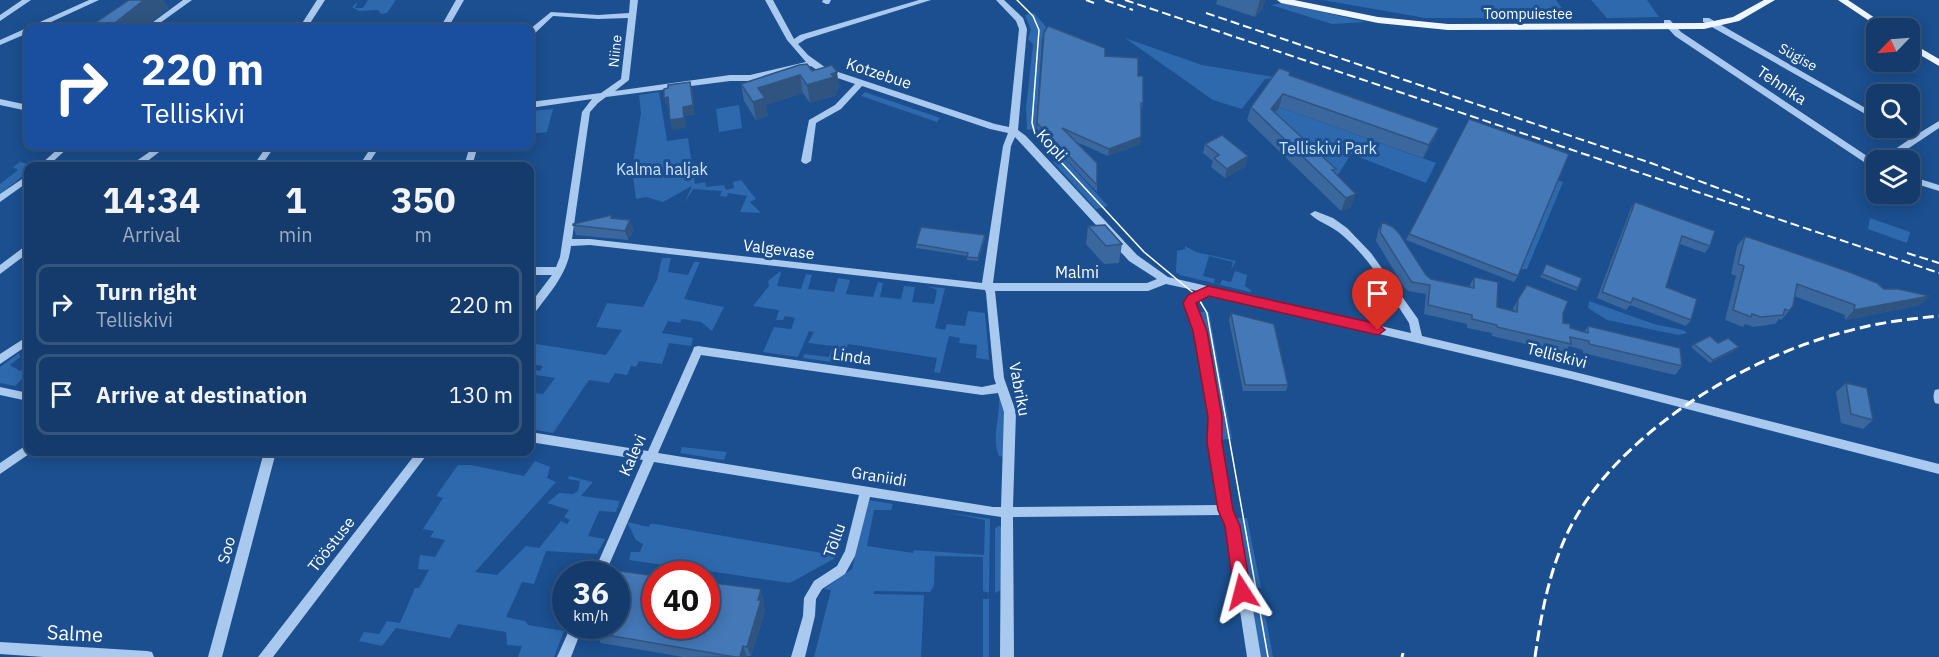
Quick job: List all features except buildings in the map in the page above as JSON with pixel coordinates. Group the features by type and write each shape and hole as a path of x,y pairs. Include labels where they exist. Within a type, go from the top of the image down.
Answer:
{"main road":[{"name":"Toompuiestee","path":"1281,0 1366,18 1429,26 1710,23 1746,15 1771,0"},
{"name":"Toompuiestee","path":"1301,0 1370,14 1446,23 1670,25"},
{"name":"Toompuiestee","path":"1710,23 1756,0"},
{"path":"1842,0 1870,18"},
{"path":"1920,51 1939,63"}],"street":[{"path":"0,19 27,0"},
{"path":"42,24 95,0"},
{"path":"155,24 188,0"},
{"path":"306,24 321,0"},
{"path":"446,24 460,0"},
{"name":"Niine","path":"606,95 625,80 634,0"},
{"name":"Kotzebue","path":"770,0 780,24 797,42 811,63 823,70 993,127 1013,131"},
{"path":"797,42 806,42 875,21 875,17 927,0"},
{"name":"Kopli","path":"1000,0 1020,20 1023,28 1013,131 1029,144 1133,258 1164,280"},
{"path":"534,29 551,14 598,17 632,15"},
{"name":"Sügise","path":"1710,23 1866,111"},
{"name":"Tehnika","path":"1670,25 1866,159"},
{"path":"0,44 24,32"},
{"path":"534,104 730,78 750,78 811,63"},
{"path":"806,161 812,122 838,107 860,83"},
{"path":"534,306 560,271 567,243 586,112 590,105 606,95"},
{"path":"0,102 24,107"},
{"path":"1900,150 1939,124"},
{"name":"Vabriku","path":"1007,657 1010,412 1001,388 988,287 993,236 1007,146 1013,131"},
{"path":"48,162 61,150"},
{"path":"141,162 157,150"},
{"path":"0,200 24,181"},
{"path":"1920,182 1939,188"},
{"path":"1315,214 1331,219 1353,238 1414,322 1417,338"},
{"name":"Valgevase","path":"567,243 590,242 988,287"},
{"path":"0,270 24,251"},
{"path":"534,271 560,271"},
{"name":"Malmi","path":"988,287 1148,287 1164,280"},
{"name":"Telliskivi","path":"1164,280 1679,401 1939,469"},
{"path":"1208,291 1193,298 1189,303 1202,343 1215,417 1214,442 1226,510 1233,526 1254,657"},
{"path":"0,360 24,343"},
{"name":"Linda","path":"698,350 982,391 1001,388"},
{"name":"Kalevi","path":"604,561 649,455 698,350"},
{"path":"0,391 24,396"},
{"path":"1939,393 1939,400"},
{"name":"Graniidi","path":"534,438 1007,513 1226,510"},
{"path":"0,469 24,452"},
{"name":"Soo","path":"215,657 269,456"},
{"name":"Tööstuse","path":"265,657 420,456"},
{"name":"Tõllu","path":"798,657 809,616 810,598 818,585 841,570 851,552 866,491"},
{"path":"564,657 572,639"},
{"name":"Salme","path":"0,648 147,657"}],"green space":[{"path":"368,0 396,0 387,13 381,14 378,10 359,11 352,7 358,2 355,8 363,8"},
{"path":"1323,0 1556,0 1569,18 1425,18"},
{"path":"1591,0 1647,0 1659,17 1607,18"},
{"path":"1283,3 1366,22 1332,24 1271,5"},
{"path":"1034,13 1048,29 1044,30 1042,40 1036,129 1027,130 1026,109 1033,44 1028,39 1031,30 1025,15"},
{"path":"1125,38 1202,65 1279,78 1265,79 1242,109 1213,100"},
{"name":"Kalma haljak","path":"659,92 667,141 688,138 695,184 705,182 706,187 724,185 726,190 734,188 733,182 741,180 756,199 750,202 761,213 740,212 747,196 728,193 727,197 720,196 722,191 693,189 684,204 692,186 663,202 646,197 636,199 632,169 641,113 639,95"},
{"path":"865,92 940,118 937,122 861,96"},
{"path":"739,105 742,128 719,132 716,109"},
{"name":"Telliskivi Park","path":"1279,107 1436,163 1426,183 1351,154 1334,181 1268,122"},
{"path":"553,109 547,132 534,134 534,111"},
{"path":"1064,158 1108,206 1096,209 1053,162"},
{"path":"20,162 24,163 24,175 0,194 0,184 18,170 13,167"},
{"path":"1557,180 1563,182 1527,269 1519,269"},
{"path":"1870,218 1910,232 1907,243 1868,229"},
{"path":"1185,246 1196,252 1236,261 1231,270 1233,262 1209,256 1203,276 1215,279 1214,283 1220,284 1222,280 1231,282 1235,271 1247,275 1245,286 1252,291 1250,292 1180,275 1176,272 1177,251 1185,249"},
{"path":"662,258 671,258 668,272 688,275 694,262 700,262 684,299 724,307 712,331 701,322 682,319 680,323 668,321 662,333 693,338 691,346 669,343 662,364 639,361 636,367 631,366 627,375 615,373 609,383 589,380 553,433 534,430 534,393 543,394 555,378 534,375 534,370 540,371 543,366 534,365 534,344 606,355 622,330 596,327 607,303 643,307 657,280"},
{"path":"781,272 777,286 801,289 806,274 812,275 808,289 834,292 838,278 850,280 846,294 873,297 878,282 883,283 880,297 901,299 904,286 915,287 912,302 934,304 937,290 929,287 945,288 935,328 945,330 947,324 965,326 968,311 985,313 989,360 976,358 977,345 959,343 960,338 949,336 940,373 934,372 937,358 848,344 843,359 856,361 854,365 803,358 804,354 829,357 833,346 808,343 814,332 809,331 798,357 763,352 774,327 791,329 795,318 785,316 783,320 776,320 779,310 753,306 769,286 768,281"},
{"path":"1589,301 1687,333 1678,335 1607,320 1588,308"},
{"path":"1199,312 1209,312 1232,439 1217,440 1218,424"},
{"path":"19,353 20,357 10,365 20,371 24,368 24,377 15,386 0,383 0,367"},
{"path":"999,394 1005,400 1004,457 999,456 996,441"},
{"path":"682,447 727,452 724,460 680,453"},
{"path":"535,461 550,467 547,478 556,482 475,572 497,575 526,546 539,548 561,521 567,524 570,520 564,517 569,510 547,503 559,493 573,494 578,491 580,481 568,479 569,476 593,482 581,496 620,501 616,512 599,511 588,536 605,539 597,554 546,551 534,584 522,582 506,617 525,621 528,625 552,629 552,639 561,639 554,657 518,657 522,646 507,645 506,632 458,624 450,638 396,628 382,646 359,641 364,632 379,634 387,621 400,623 415,588 419,588 429,570 418,569 420,555 435,557 445,540 430,537 434,531 423,529 443,498 436,496 458,465 471,465 524,476"},
{"path":"868,500 893,504 891,510 874,510 867,546 913,553 914,550 984,555 985,520 944,512 990,519 989,593 983,591 983,557 935,556 934,586 930,592 874,591 874,594 924,595 921,657 814,657 831,590 824,589 852,569"},
{"path":"1237,518 1247,518 1261,588 1246,586 1235,521"},
{"path":"627,522 649,527 650,524 655,524 839,556 790,583 720,573 720,561 629,560 631,552 640,552 643,544 636,540"},
{"path":"998,526 1003,527 1001,590 995,593 995,529"},
{"path":"1248,597 1262,597 1273,657 1259,657"},
{"path":"983,599 989,599 989,657 983,657"}],"tram line":[{"path":"1017,0 1033,16 1039,30 1032,123 1035,134 1144,252 1197,296 1207,313 1268,657"}],"railway":[{"path":"1086,0 1094,3"},
{"path":"1105,0 1133,10"},
{"path":"1125,0 1939,273"},
{"path":"1206,13 1651,163 1750,200"},
{"path":"1907,253 1939,263"},
{"path":"1535,657 1546,594 1567,534 1588,498 1616,464 1648,434 1685,406 1724,382 1764,361 1805,344 1868,326 1939,316"},
{"path":"1402,657 1403,653"}],"route":[{"path":"1242,592 1233,526 1226,510 1214,442 1215,417 1200,331 1189,303 1193,298 1208,291 1378,330"}]}
